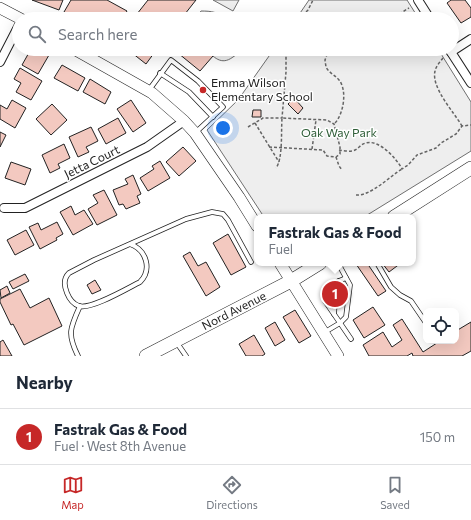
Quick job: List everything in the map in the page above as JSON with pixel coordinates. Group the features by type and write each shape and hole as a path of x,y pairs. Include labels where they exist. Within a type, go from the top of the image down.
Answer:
{"main road":[{"path":"399,214 471,168"},
{"name":"Nord Avenue","path":"146,356 291,281 315,266"}],"street":[{"path":"418,0 426,12"},
{"path":"0,8 12,14"},
{"path":"0,62 12,39"},
{"path":"459,45 471,39"},
{"path":"86,56 148,91 184,121 195,133 240,197 254,221"},
{"path":"454,56 471,83"},
{"name":"Jetta Court","path":"4,208 25,208 148,147 184,121"},
{"path":"282,266 338,356"}],"lane":[{"path":"148,91 171,60 198,81 223,107 195,133"},
{"path":"160,73 189,92 213,117"},
{"path":"130,244 139,248 147,262 144,278 140,282 91,306 80,306 69,298 65,287 66,276 69,273 94,260 186,219 212,212 222,214 228,220 251,262"},
{"path":"323,333 340,323 346,317 350,285 340,266"},
{"path":"378,266 391,287 400,295 411,301 423,319"},
{"path":"327,286 346,278"},
{"path":"338,287 339,281"},
{"path":"325,301 351,339"},
{"path":"334,314 335,302"},
{"path":"78,356 71,343 70,331 80,306"},
{"path":"176,341 186,356"}],"path":[{"path":"306,12 313,0"},
{"path":"402,12 409,8"},
{"path":"276,168 279,162 286,56"},
{"path":"326,56 325,60 326,67 339,80 344,92 340,118 334,124"},
{"path":"443,58 435,70 436,81 443,98 462,126"},
{"path":"248,127 263,118 327,120 334,124 340,154 336,157"},
{"path":"312,149 316,120"},
{"path":"254,123 279,162"},
{"path":"462,126 471,125"},
{"path":"356,195 367,193 408,165 416,155 436,148 441,143 456,134 462,126"},
{"path":"339,150 352,151 371,142 393,156 402,169"},
{"path":"269,147 323,150 327,156 336,157"},
{"path":"336,157 342,170"}],"green space":[{"path":"213,0 239,0 233,11"},
{"path":"309,0 407,0 415,12 301,12"},
{"path":"208,11 214,12 200,12"},
{"path":"213,56 234,56 225,61"},
{"name":"Oak Way Park","path":"269,56 442,56 471,102 471,151 369,214 262,214 207,130 238,100"}],"building":[{"path":"32,0 63,0 59,10"},
{"path":"71,0 107,0 127,11 126,12 64,12"},
{"path":"148,0 196,0 187,12 139,12"},
{"path":"451,0 465,0 471,8 471,17 461,23 459,20 459,12 453,12 447,3"},
{"path":"27,56 48,56 38,74 22,65"},
{"path":"136,56 152,56 146,64"},
{"path":"182,56 213,56 200,71"},
{"path":"62,65 85,78 78,91 54,78"},
{"path":"20,68 42,81 31,100 16,92 21,83 14,79"},
{"path":"90,79 111,92 105,104 83,92"},
{"path":"294,98 303,108 298,114 288,104"},
{"path":"12,100 26,108 15,128 0,119 0,105 7,109"},
{"path":"131,100 146,123 133,132 117,109"},
{"path":"52,104 67,120 51,135 36,119"},
{"path":"253,110 261,110 261,117 252,117"},
{"path":"118,118 126,133 106,144 98,129"},
{"path":"91,127 98,141 86,147 89,152 78,157 69,137"},
{"path":"0,132 6,135 0,147"},
{"path":"64,144 70,158 58,164 60,168 50,173 42,155"},
{"path":"183,147 196,161 179,176 166,162"},
{"path":"160,161 170,178 148,191 140,178 154,169 152,166"},
{"path":"11,162 31,169 25,185 5,178"},
{"path":"133,175 141,194 137,196 140,203 126,209 123,204 119,205 113,190 128,184 125,179"},
{"path":"104,190 117,215 97,225 88,209 98,203 93,195"},
{"path":"71,206 75,215 84,210 93,224 73,235 60,212"},
{"path":"57,222 63,234 56,238 57,240 40,249 29,227 38,223 41,230"},
{"path":"26,230 34,245 15,255 7,240"},
{"path":"228,234 246,267 231,275 213,243"},
{"path":"190,252 198,266 206,262 220,287 206,296 183,256"},
{"path":"357,266 369,266 386,291 378,296"},
{"path":"384,266 397,266 389,272"},
{"path":"25,274 29,281 13,289 9,282"},
{"path":"95,280 101,290 92,294 87,285"},
{"path":"325,285 347,289 345,304 323,300"},
{"path":"7,286 10,293 1,298 0,290"},
{"path":"20,289 30,308 49,298 62,326 24,345 13,324 11,325 0,302 0,299"},
{"path":"373,307 385,325 364,338 353,320"},
{"path":"295,310 311,336 299,343 283,317"},
{"path":"402,319 423,352 435,344 459,344 459,329 471,322 471,351 462,356 413,356 412,353 407,356 369,356 363,345 383,332 392,347 402,340 393,325"},
{"path":"275,322 285,340 275,346 265,328"},
{"path":"254,335 265,354 262,356 246,356 239,344"},
{"path":"3,340 12,356 0,356 0,342"}],"place":[{"name":"Emma Wilson Elementary School","path":"203,90"},
{"name":"Fastrak Gas & Food","path":"335,294"}]}
